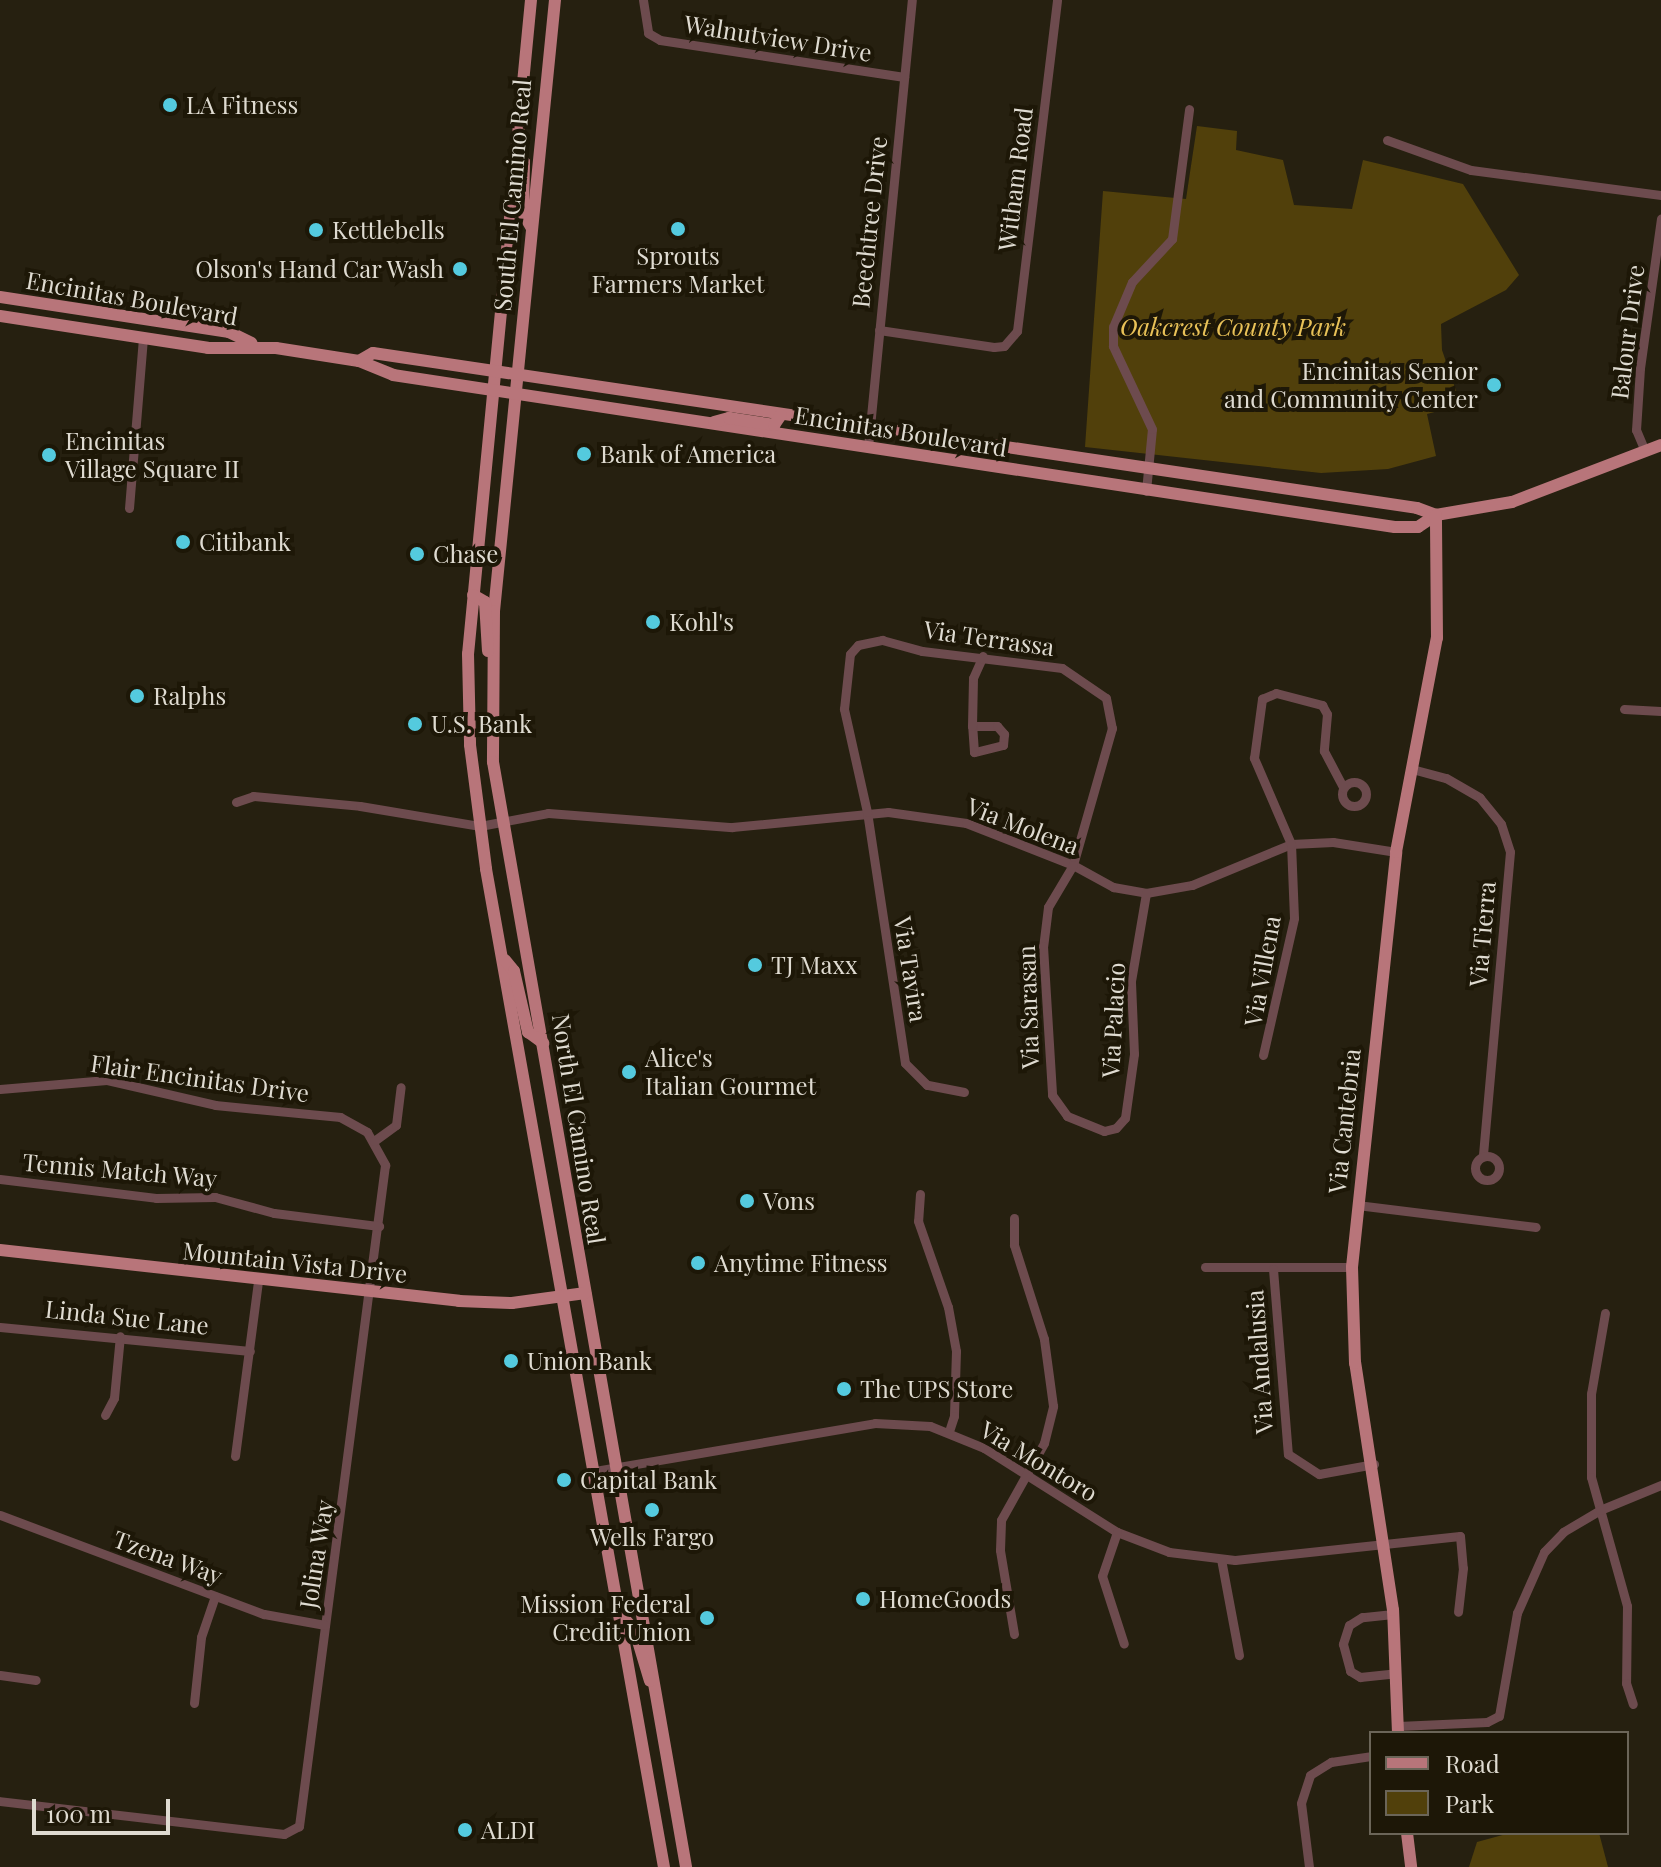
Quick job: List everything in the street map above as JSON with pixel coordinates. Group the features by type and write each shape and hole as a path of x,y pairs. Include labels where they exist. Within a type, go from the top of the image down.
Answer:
{"main road":[{"name":"South El Camino Real","path":"492,390 531,0"},
{"name":"South El Camino Real","path":"515,394 555,0"},
{"path":"516,153 524,162 523,213 531,227"},
{"name":"Encinitas Boulevard","path":"0,297 229,332 256,345"},
{"name":"Encinitas Boulevard","path":"0,316 208,348 256,345 359,361 393,375 1395,527 1418,527 1436,515 1512,502 1661,445"},
{"name":"Encinitas Boulevard","path":"359,361 373,353 1148,471 1417,508 1436,515"},
{"name":"North El Camino Real","path":"492,390 473,595 470,745 502,957 622,1616 664,1867"},
{"name":"North El Camino Real","path":"515,394 491,655 495,777 686,1867"},
{"path":"705,424 729,418 774,425 781,415"},
{"name":"Via Cantebria","path":"1398,1729 1393,1614 1386,1545 1355,1363 1352,1267 1396,852 1437,638 1436,515"},
{"path":"473,595 485,602 483,647 491,655"},
{"path":"470,682 484,696 487,760 495,777"},
{"path":"502,957 514,971 528,1032 543,1043"},
{"name":"Mountain Vista Drive","path":"0,1250 370,1293 512,1303 585,1293"},
{"path":"622,1616 635,1631 646,1678 655,1686"},
{"path":"1407,1835 1411,1867"}],"street":[{"name":"Walnutview Drive","path":"643,0 648,33 660,40 904,77"},
{"name":"Beechtree Drive","path":"868,447 912,0"},
{"name":"Witham Road","path":"879,330 994,347 1004,346 1017,331 1057,0"},
{"path":"1146,491 1152,429 1113,346 1113,327 1132,282 1172,239 1189,109"},
{"path":"1387,140 1471,170 1661,195"},
{"name":"Balour Drive","path":"1645,451 1636,430 1640,368 1661,218"},
{"path":"129,508 143,338"},
{"name":"Via Terrassa","path":"867,812 844,709 850,654 869,639 1062,668 1100,691 1114,716 1073,865"},
{"path":"972,726 973,678 983,656"},
{"path":"1291,844 1254,758 1262,699 1276,693 1322,705 1327,714 1324,751 1343,787"},
{"path":"1624,709 1661,711"},
{"name":"Via Tierra","path":"1412,769 1446,778 1480,798 1501,824 1510,852 1483,1157"},
{"path":"236,802 253,796 360,806 480,826"},
{"name":"Via Molena","path":"480,826 548,813 732,827 867,812 966,823 1073,865 1113,887 1146,893 1192,885 1291,844 1333,842 1396,852"},
{"name":"Via Tavira","path":"867,812 905,1063 927,1085 964,1092"},
{"name":"Via Villena","path":"1263,1055 1294,918 1291,844"},
{"name":"Via Sarasan","path":"1073,865 1048,907 1043,946 1052,1095 1067,1116 1099,1128"},
{"name":"Via Palacio","path":"1099,1128 1116,1128 1125,1118 1134,1054 1131,981 1146,893"},
{"name":"Flair Encinitas Drive","path":"0,1089 107,1080 215,1105 340,1117 355,1122 374,1141"},
{"path":"370,1293 385,1165 374,1141 396,1125 401,1087"},
{"name":"Tennis Match Way","path":"0,1179 156,1198 215,1197 274,1213 379,1226"},
{"path":"920,1194 918,1221 948,1307 956,1351 954,1416 949,1431"},
{"path":"1357,1205 1536,1227"},
{"path":"1014,1218 1014,1245 1044,1339 1053,1406 1044,1443 1007,1504 999,1533 1014,1634"},
{"path":"1205,1267 1352,1267"},
{"name":"Via Andalusia","path":"1273,1269 1288,1454 1319,1474 1374,1464"},
{"path":"235,1456 258,1281"},
{"name":"Jolina Way","path":"0,1801 284,1834 302,1821 370,1293"},
{"path":"1605,1313 1591,1394 1591,1477 1627,1606 1626,1683 1633,1704"},
{"name":"Linda Sue Lane","path":"0,1327 120,1336 250,1351"},
{"path":"105,1415 114,1398 120,1336"},
{"name":"Via Montoro","path":"595,1471 875,1423 949,1431 1026,1473 1117,1532 1169,1552 1221,1559 1460,1536 1463,1568 1458,1612"},
{"path":"1398,1729 1487,1722 1499,1716 1517,1613 1535,1566 1563,1532 1600,1510 1661,1485"},
{"name":"Tzena Way","path":"0,1515 264,1614 325,1625"},
{"path":"1117,1532 1102,1576 1124,1644"},
{"path":"1221,1559 1239,1655"},
{"path":"194,1703 201,1637 215,1596"},
{"path":"1393,1614 1362,1617 1349,1625 1343,1644 1350,1671 1360,1677 1396,1673"},
{"path":"0,1675 36,1680"},
{"path":"1309,1867 1301,1803 1310,1775 1331,1762 1369,1756"}],"green space":[{"name":"Oakcrest County Park","path":"1197,126 1237,131 1236,150 1283,160 1294,205 1352,209 1363,160 1463,184 1519,275 1506,290 1441,324 1442,350 1461,405 1427,414 1436,456 1388,469 1321,473 1085,447 1103,191 1186,199"},
{"path":"1503,1835 1600,1835 1608,1867 1469,1867 1477,1842"}],"place":[{"name":"LA Fitness","path":"170,105"},
{"name":"Sprouts Farmers Market","path":"678,229"},
{"name":"Kettlebells","path":"316,230"},
{"name":"Olson's Hand Car Wash","path":"460,269"},
{"name":"Encinitas Senior and Community Center","path":"1494,385"},
{"name":"Bank of America","path":"584,454"},
{"name":"Encinitas Village Square II","path":"49,455"},
{"name":"Citibank","path":"183,542"},
{"name":"Chase","path":"417,554"},
{"name":"Kohl's","path":"653,622"},
{"name":"Ralphs","path":"137,696"},
{"name":"U.S. Bank","path":"415,724"},
{"name":"TJ Maxx","path":"755,965"},
{"name":"Alice's Italian Gourmet","path":"629,1072"},
{"name":"Vons","path":"747,1201"},
{"name":"Anytime Fitness","path":"698,1263"},
{"name":"Union Bank","path":"511,1361"},
{"name":"The UPS Store","path":"844,1389"},
{"name":"Capital Bank","path":"564,1480"},
{"name":"Wells Fargo","path":"652,1510"},
{"name":"HomeGoods","path":"863,1599"},
{"name":"Mission Federal Credit Union","path":"707,1618"},
{"name":"ALDI","path":"465,1830"}]}
